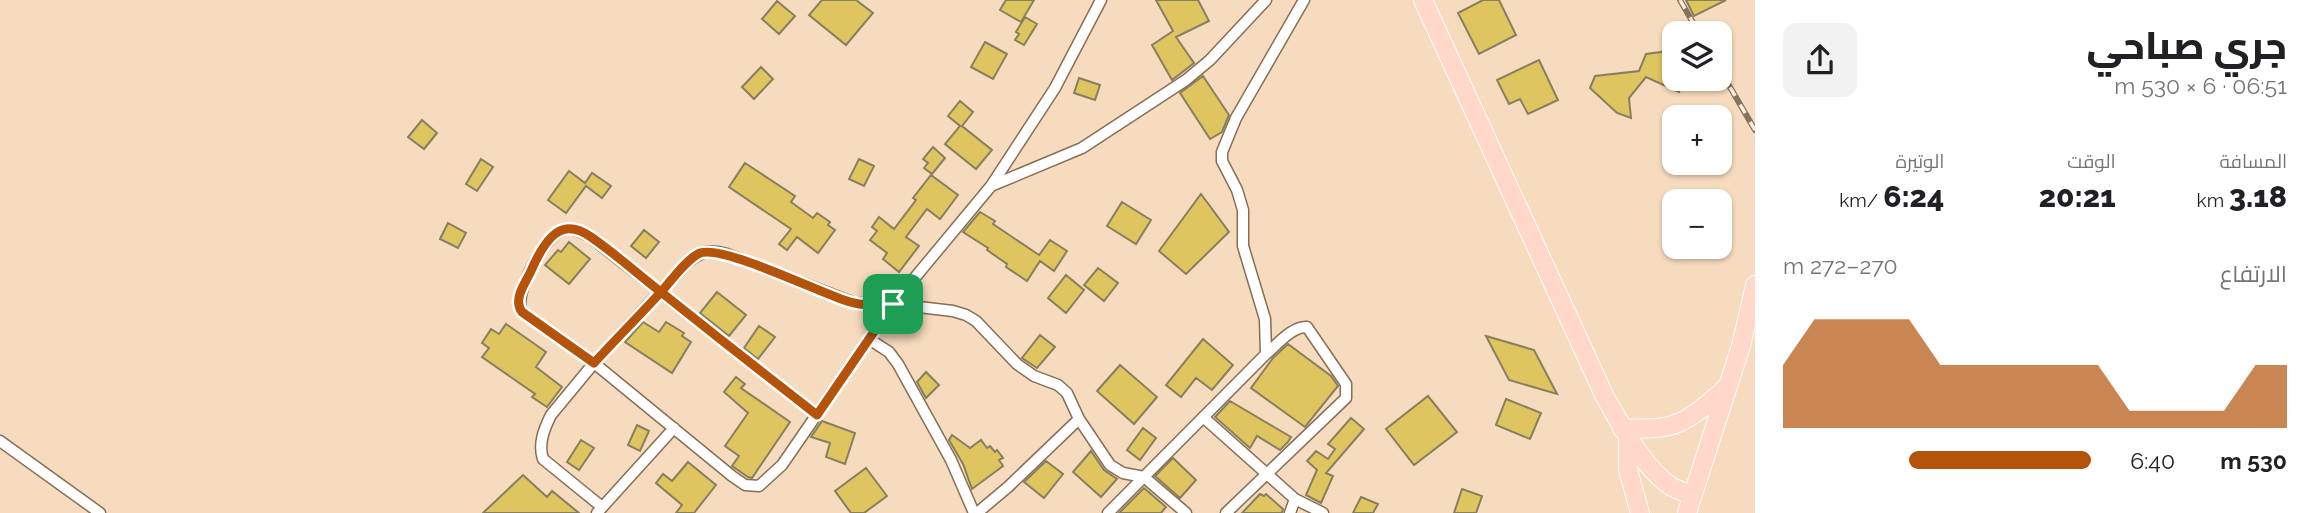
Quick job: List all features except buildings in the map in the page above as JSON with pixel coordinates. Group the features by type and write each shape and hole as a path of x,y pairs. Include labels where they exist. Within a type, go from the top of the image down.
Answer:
{"main road":[{"path":"1423,0 1568,319 1625,432 1666,482 1692,495"},
{"path":"1687,513 1728,386 1755,285"},
{"path":"1625,432 1679,423 1705,407 1728,386"},
{"path":"1625,432 1628,470 1640,513"}],"street":[{"path":"817,415 581,232 560,230 550,239 524,284 518,300 519,309 594,363 732,476 745,485 755,487 765,482 782,466 869,340 893,304 991,186 1071,62 1101,0"},
{"path":"991,186 1082,148 1170,91 1210,60 1266,0"},
{"path":"1266,354 1265,319 1244,250 1243,210 1237,190 1222,162 1222,152 1236,118 1304,0"},
{"path":"674,428 600,510 547,464 541,453 543,435 551,415 594,363 698,254 711,250 847,301 953,311 966,315 976,321 1017,364 1034,376 1058,385 1067,393 1079,419 1110,465 1119,472 1144,477 1186,513"},
{"path":"1108,513 1266,354 1294,330 1307,327 1343,377 1347,388 1344,401 1226,513"},
{"path":"869,340 889,352 898,364 951,460 975,513 1008,487 1079,419"},
{"path":"1203,417 1295,499 1323,513"},
{"path":"0,441 100,513"},
{"path":"1290,513 1295,499"}],"railway":[{"path":"1680,0 1692,21"},
{"path":"1732,91 1755,130"}],"route":[{"path":"893,304 817,415 739,354 661,292 600,244 581,232 560,230 550,239 533,265 518,300 522,312 594,363 661,292 687,263 705,251 727,254 847,301 872,305 893,304"}]}
